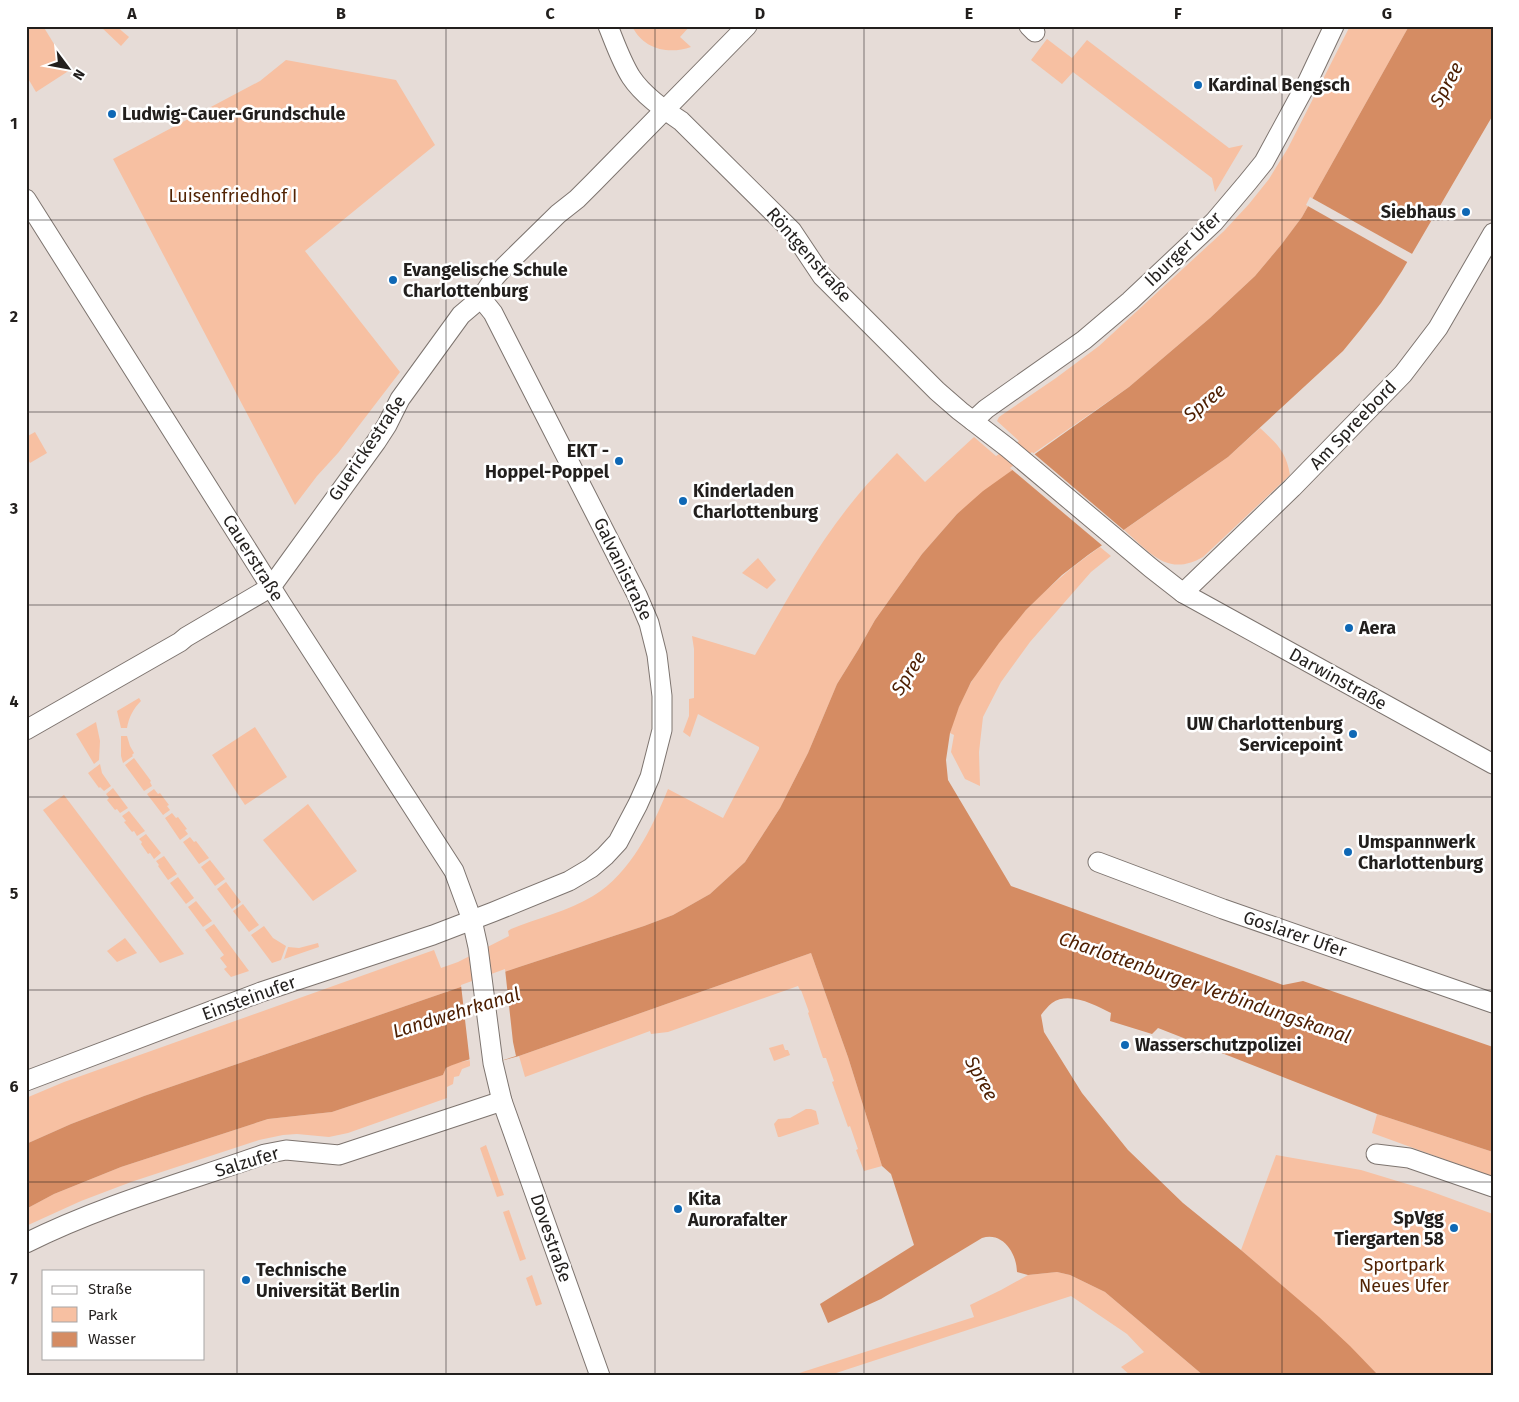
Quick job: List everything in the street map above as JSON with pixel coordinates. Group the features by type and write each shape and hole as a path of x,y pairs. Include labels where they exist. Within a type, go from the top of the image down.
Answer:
{"street":[{"name":"Röntgenstraße","path":"608,26 631,77 644,92 665,111 681,121 789,228 822,276 938,391 1008,448"},
{"name":"Guerickestraße","path":"26,730 180,642 271,587 376,442 400,399 461,315 481,298 499,272 558,214 577,199 747,26"},
{"name":"Iburger Ufer","path":"973,421 986,409 1084,340 1130,301 1214,222 1264,162 1308,81 1334,26"},
{"name":"Cauerstraße","path":"26,199 31,218 454,871 472,920 480,965"},
{"name":"Am Spreebord","path":"1183,593 1292,488 1403,374 1438,328 1493,233"},
{"name":"Galvanistraße","path":"472,920 569,881 591,868 605,856 618,842 628,825 650,777 662,730 662,696 657,655 649,623 637,595 493,313 481,298"},
{"name":"Darwinstraße","path":"1008,448 1183,593 1493,764"},
{"name":"Goslarer Ufer","path":"1098,862 1493,1003"},
{"name":"Einsteinufer","path":"26,1081 261,992 472,920"},
{"name":"Dovestraße","path":"480,965 492,1063 502,1101 600,1376"},
{"name":"Salzufer","path":"26,1243 114,1205 265,1154 286,1150 339,1155 502,1101"},
{"path":"1376,1154 1409,1158 1493,1188"}],"green space":[{"path":"26,26 43,26 70,70 36,92 26,75"},
{"path":"100,26 116,26 129,37 121,46"},
{"path":"632,26 690,26 680,37 691,47 674,50 657,48 643,40"},
{"path":"1350,26 1409,26 1302,217 1255,276 1210,318 1129,387 1034,453 957,514 922,554 875,620 837,684 808,753 780,808 745,862 710,894 673,915 644,926 144,1096 71,1124 26,1144 26,1098 64,1082 434,950 441,968 458,962 509,936 508,931 511,929 563,910 593,896 619,875 639,848 655,819 668,789 723,818 759,747 698,714 690,737 683,732 689,716 689,699 694,698 694,649 692,636 755,655 829,533 863,489 897,453 925,482 974,437 996,456 1019,441 997,421 999,417 1099,346 1224,231 1269,179 1288,148"},
{"path":"1047,39 1072,58 1087,40 1229,148 1243,145 1215,192 1212,178 1073,72 1062,84 1031,60"},
{"name":"Luisenfriedhof I","path":"286,60 396,80 435,145 305,251 400,372 338,453 317,476 295,505 113,159 260,81"},
{"path":"1260,428 1280,448 1290,475 1203,557 1190,563 1179,565 1169,563 1150,553 1124,530 1228,457"},
{"path":"35,432 47,453 30,463 26,456 26,437"},
{"path":"1100,547 1111,556 1091,572 1030,642 1001,682 983,717 979,752 980,786 965,779 951,752 954,735 950,733 959,706 973,679 990,653 1031,605 1054,583"},
{"path":"758,558 776,580 767,589 742,573"},
{"path":"139,698 141,701 132,713 127,728 121,728 117,711"},
{"path":"96,722 100,741 99,760 94,764 76,734"},
{"path":"255,727 287,777 245,805 212,755"},
{"path":"121,736 127,736 134,753 133,756 123,763 121,756"},
{"path":"134,758 151,781 152,786 144,791 125,765"},
{"path":"100,764 102,773 111,786 104,791 99,788 88,773"},
{"path":"113,788 128,808 120,813 107,800 109,798 106,794"},
{"path":"154,789 158,794 160,793 169,805 167,806 170,810 163,815 147,794"},
{"path":"64,795 184,954 160,963 43,810"},
{"path":"308,804 357,871 313,901 263,840"},
{"path":"129,811 145,831 137,836 124,822 126,821 122,816"},
{"path":"172,813 176,818 178,817 187,829 185,830 188,834 180,840 165,818"},
{"path":"146,834 161,853 154,859 150,853 148,854 139,839"},
{"path":"190,837 194,842 196,841 209,858 199,864 183,842"},
{"path":"164,856 177,874 168,880 156,861"},
{"path":"210,860 225,879 215,886 201,867"},
{"path":"178,877 194,898 186,904 170,883"},
{"path":"226,882 241,902 232,909 217,889"},
{"path":"196,901 212,921 203,927 188,907"},
{"path":"243,904 259,925 249,932 233,911"},
{"path":"214,924 249,971 231,977 224,969 227,967 220,958 224,955 205,930"},
{"path":"264,926 273,938 286,946 281,960 272,963 251,935"},
{"path":"125,938 137,953 117,962 107,951"},
{"path":"318,943 319,947 284,959 288,947 299,948"},
{"path":"811,953 848,1057 882,1166 864,1171 850,1126 848,1127 832,1082 834,1081 826,1058 823,1058 809,1012 798,986 668,1032 651,1034 650,1031 525,1077 519,1056"},
{"path":"783,1044 785,1050 788,1050 790,1055 774,1061 769,1048"},
{"path":"470,1060 470,1066 462,1069 459,1076 454,1077 453,1084 447,1087 447,1098 348,1133 329,1137 297,1134 283,1135 259,1140 131,1182 81,1201 26,1226 26,1209 54,1194 121,1167 268,1119 332,1112 443,1075 446,1068 456,1063"},
{"path":"806,1109 816,1111 819,1124 778,1137 774,1124 778,1119 790,1118"},
{"path":"1377,1114 1493,1152 1493,1177 1372,1133"},
{"path":"486,1145 504,1195 497,1197 480,1148"},
{"name":"Sportpark Neues Ufer","path":"1276,1155 1361,1170 1427,1190 1493,1214 1493,1376 1379,1376 1328,1327 1241,1250"},
{"path":"509,1210 526,1259 520,1261 503,1212"},
{"path":"1057,1272 1070,1275 1105,1292 1204,1376 1131,1376 1121,1367 1144,1352 1127,1334 1071,1296 827,1376 790,1376 974,1317 970,1305 1028,1275"},
{"path":"532,1275 542,1304 536,1306 526,1278"}],"water":[{"path":"1409,26 1493,26 1493,115 1402,271 1381,303 1343,351 1228,457 1088,555 1062,575 1026,610 971,682 959,707 950,733 946,760 948,780 1011,886 1283,985 1303,981 1493,1047 1493,1152 1377,1114 1158,1028 1152,1034 1110,1021 1111,1013 1082,1000 1066,998 1059,1000 1051,1004 1041,1015 1044,1032 1082,1093 1128,1150 1183,1203 1319,1317 1379,1376 1204,1376 1105,1292 1070,1275 1057,1272 1028,1275 1017,1272 1014,1258 1007,1245 996,1238 989,1237 982,1238 881,1299 828,1323 820,1304 914,1245 891,1174 882,1166 848,1057 811,953 519,1056 493,1063 491,1053 462,1061 446,1068 443,1075 332,1112 268,1119 121,1167 54,1194 26,1209 26,1144 71,1124 144,1096 644,926 673,915 710,894 745,862 780,808 808,753 837,684 875,620 922,554 957,514 983,491 1129,387 1210,318 1255,276 1302,217"}],"pier":[{"path":"1310,197 1414,255 1409,263 1306,205"},
{"path":"1032,452 1126,532 1104,547 1010,468"},
{"path":"505,969 516,1056 491,1064 490,1056 470,1063 461,985"}],"place":[{"name":"Kardinal Bengsch","path":"1198,85"},
{"name":"Ludwig-Cauer-Grundschule","path":"112,114"},
{"name":"Siebhaus","path":"1466,212"},
{"name":"Evangelische Schule Charlottenburg","path":"393,280"},
{"name":"EKT - Hoppel-Poppel","path":"619,461"},
{"name":"Kinderladen Charlottenburg","path":"683,501"},
{"name":"Aera","path":"1349,628"},
{"name":"UW Charlottenburg Servicepoint","path":"1353,734"},
{"name":"Umspannwerk Charlottenburg","path":"1348,852"},
{"name":"Wasserschutzpolizei","path":"1125,1045"},
{"name":"Kita Aurorafalter","path":"678,1209"},
{"name":"SpVgg Tiergarten 58","path":"1454,1228"},
{"name":"Technische Universität Berlin","path":"246,1280"}],"water label":[{"name":"Spree","path":"1446,84"},
{"name":"Spree","path":"1204,402"},
{"name":"Spree","path":"908,673"},
{"name":"Charlottenburger Verbindungskanal","path":"1205,987"},
{"name":"Landwehrkanal","path":"456,1012"},
{"name":"Spree","path":"982,1078"}]}
